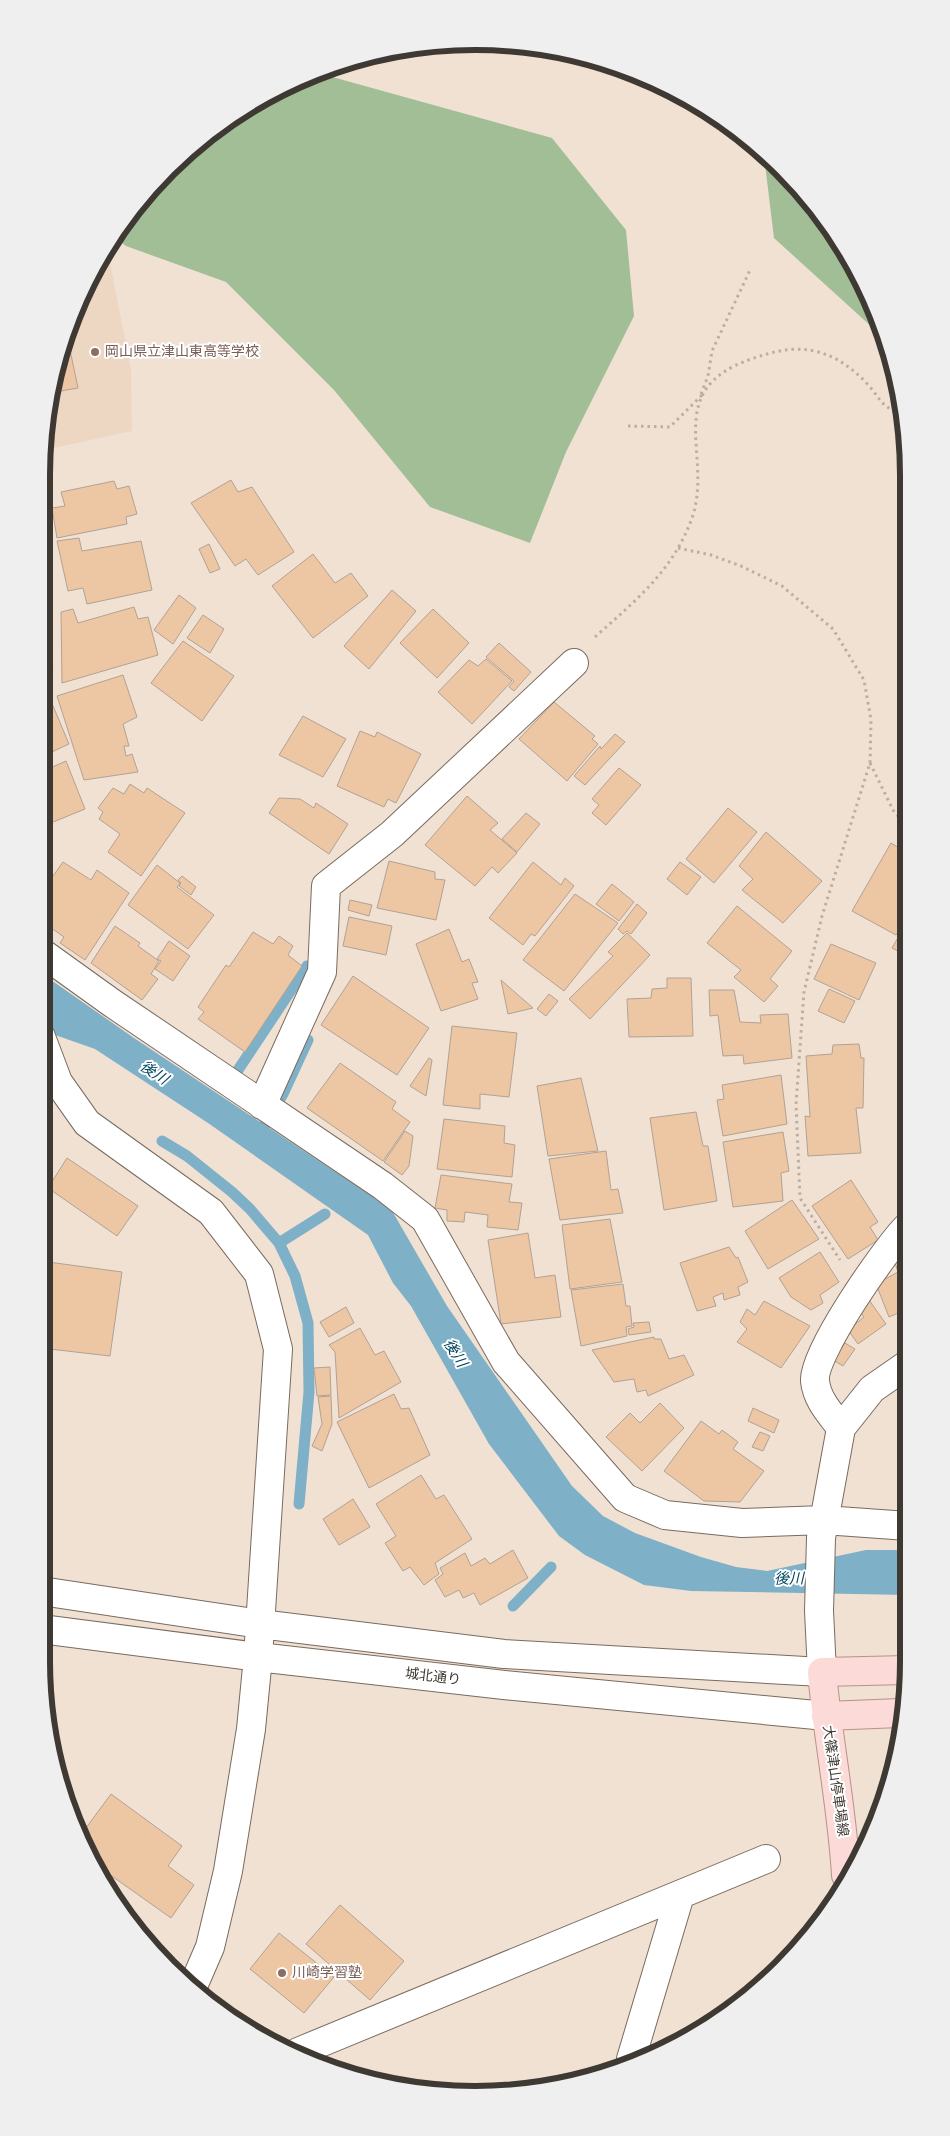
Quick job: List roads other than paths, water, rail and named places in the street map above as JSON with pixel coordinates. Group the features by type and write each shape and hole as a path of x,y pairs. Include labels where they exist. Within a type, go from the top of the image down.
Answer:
{"main road":[{"path":"822,1672 900,1670"},
{"name":"大篠津山停車場線","path":"822,1672 826,1716 843,1828 846,1869"},
{"name":"大篠津山停車場線","path":"826,1716 896,1712"}],"street":[{"path":"262,1105 322,972 326,886 392,834 574,663"},
{"path":"50,958 383,1186 425,1219 506,1362 625,1498 665,1515 742,1523 822,1529 900,1526"},
{"path":"50,1061 58,1082 87,1123 211,1212 259,1274 278,1349 258,1657 251,1729 228,1871 210,1947 195,1981"},
{"path":"841,1428 819,1399 814,1380 820,1359 859,1290 900,1237"},
{"path":"50,1593 260,1624 504,1654 822,1672 819,1611 822,1529 841,1428 872,1389 900,1370"},
{"name":"城北通り","path":"50,1630 258,1657 504,1685 826,1716"},
{"path":"303,2050 766,1859"},
{"path":"632,2056 680,1895"}],"water":[{"name":"後川","path":"50,979 134,1038 391,1209 447,1306 572,1486 603,1516 635,1533 701,1557 736,1567 767,1571 866,1550 900,1550 900,1595 691,1591 644,1585 585,1555 559,1536 489,1444 411,1306 393,1283 368,1235 208,1123 95,1049 50,1033"}],"waterway":[{"path":"238,1070 307,966"},
{"path":"257,1138 283,1094 308,1040"},
{"path":"162,1141 187,1156 250,1209 279,1243 295,1276 308,1323 309,1392 299,1504"},
{"path":"279,1243 325,1214"},
{"path":"513,1606 551,1567"}],"place":[{"name":"岡山県立津山東高等学校","path":"95,352"},
{"name":"川崎学習塾","path":"282,1973"}]}
